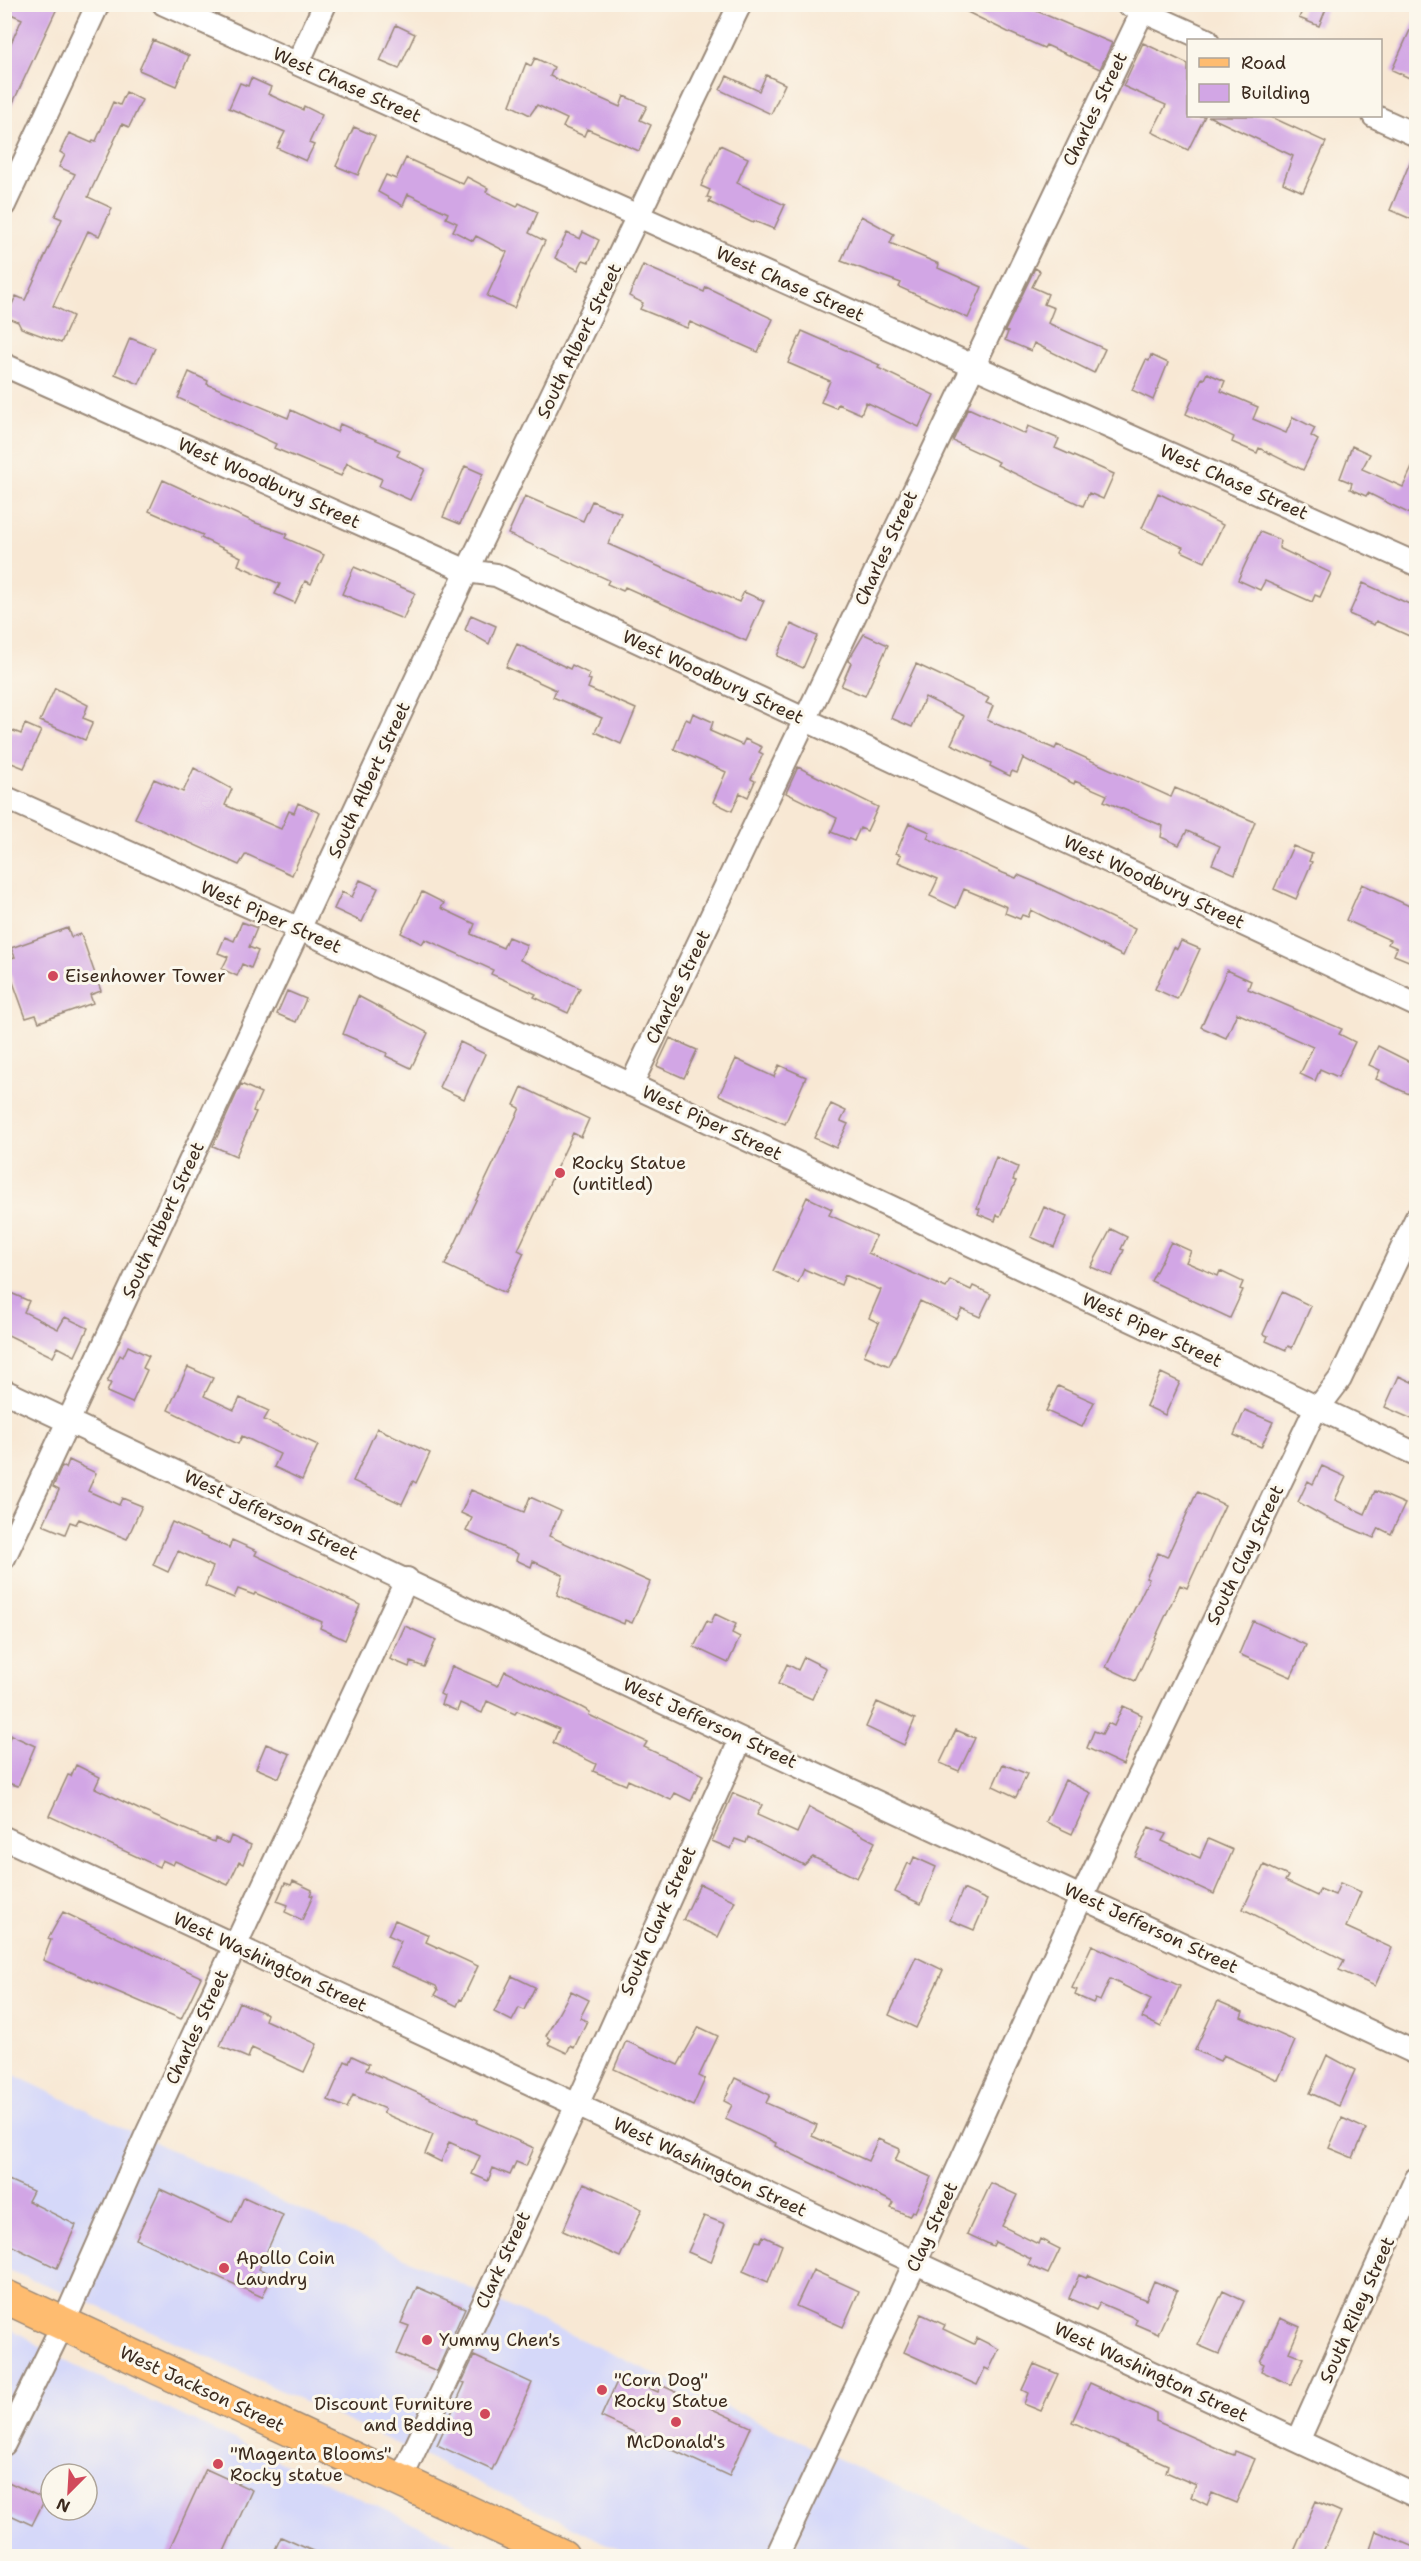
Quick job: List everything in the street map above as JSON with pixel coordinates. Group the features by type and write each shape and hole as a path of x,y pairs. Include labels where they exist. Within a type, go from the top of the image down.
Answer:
{"main road":[{"name":"West Jackson Street","path":"4,2296 562,2556"}],"street":[{"path":"4,205 98,4"},
{"name":"West Chase Street","path":"164,4 1416,564"},
{"path":"298,63 325,4"},
{"name":"South Albert Street","path":"4,1558 467,571 640,216 740,4"},
{"path":"1138,7 1205,39"},
{"name":"Charles Street","path":"631,1084 806,720 1138,7"},
{"path":"1376,117 1416,135"},
{"name":"West Woodbury Street","path":"4,365 467,571 496,575 1416,1005"},
{"name":"West Piper Street","path":"4,797 300,929 1416,1454"},
{"name":"South Clay Street","path":"1082,1896 1312,1416 1340,1379 1416,1219"},
{"name":"West Jefferson Street","path":"4,1391 407,1579 741,1739 1416,2053"},
{"name":"Charles Street","path":"4,2444 63,2324 235,1946 407,1579"},
{"name":"South Clark Street","path":"577,2105 741,1739"},
{"name":"West Washington Street","path":"4,1838 1416,2496"},
{"name":"Clay Street","path":"777,2556 915,2263 1082,1896"},
{"name":"Clark Street","path":"400,2481 577,2105"},
{"name":"South Riley Street","path":"1298,2441 1416,2179"}],"shaded area":[{"path":"4,2070 145,2138 1049,2556 793,2556 825,2456 767,2556 632,2556 421,2455 75,2296 5,2269"},
{"path":"5,2325 71,2364 456,2543 450,2556 5,2556"}],"building":[{"path":"4,4 59,4 4,122 4,58 22,19 4,11"},
{"path":"951,4 1020,4 1112,43 1100,69 1046,45 1044,48"},
{"path":"1305,4 1328,4 1319,26 1299,18"},
{"path":"1416,17 1416,81 1392,70"},
{"path":"396,25 415,34 399,69 380,61"},
{"path":"153,40 189,56 176,86 139,70"},
{"path":"1143,43 1187,64 1187,117 1204,117 1188,150 1152,132 1166,105 1123,86"},
{"path":"535,58 554,67 550,76 620,107 624,96 647,106 640,120 651,125 639,151 587,129 584,136 563,127 567,119 537,105 530,115 510,105 526,63 531,66"},
{"path":"766,75 785,84 771,114 720,90 727,76 759,91"},
{"path":"251,78 271,87 268,94 303,110 304,106 322,115 309,143 314,145 306,161 277,148 285,132 229,108 240,83 248,86"},
{"path":"126,92 142,100 129,127 122,124 88,197 112,208 99,236 88,231 53,306 73,316 61,343 21,328 18,322 6,317 16,296 25,300 62,219 55,216 75,174 59,167 65,155 60,152 69,133 92,143 93,140 96,141 113,102 120,105"},
{"path":"1210,117 1271,117 1326,142 1303,192 1283,183 1293,156"},
{"path":"354,127 375,136 358,175 336,166"},
{"path":"720,145 748,158 737,183 785,205 774,229 754,221 753,223 709,202 711,198 707,197 710,190 701,186"},
{"path":"1416,148 1416,221 1390,210"},
{"path":"406,158 463,184 467,177 488,188 486,192 517,207 519,203 538,212 529,233 545,241 514,308 487,296 507,252 476,236 473,241 453,231 457,223 446,218 448,213 408,194 403,206 378,192 386,175 396,179"},
{"path":"861,216 894,234 890,243 939,264 938,268 982,287 968,318 899,287 901,283 841,261"},
{"path":"583,232 599,240 589,262 583,260 578,270 555,258 567,233 580,239"},
{"path":"643,265 704,292 706,287 773,319 758,352 690,322 687,328 640,309 643,303 629,296"},
{"path":"1035,268 1040,271 1032,287 1048,294 1044,304 1054,308 1048,323 1105,349 1094,373 1034,343 1031,351 1005,340 1008,332 1005,331"},
{"path":"802,331 880,365 878,368 934,395 919,427 866,402 861,414 838,404 836,408 821,402 830,381 788,363"},
{"path":"130,338 155,348 139,384 115,374"},
{"path":"1151,355 1168,363 1153,400 1132,390 1146,360 1149,361"},
{"path":"189,372 208,381 207,384 288,418 291,410 337,432 340,424 400,450 397,456 425,469 410,500 379,486 382,479 347,463 341,476 274,448 276,444 178,398"},
{"path":"1207,373 1225,381 1221,391 1258,407 1253,419 1286,433 1293,417 1315,428 1311,436 1318,440 1303,470 1259,448 1257,453 1232,442 1234,437 1186,414 1202,378 1204,379"},
{"path":"968,408 1025,434 1028,426 1059,439 1055,448 1114,474 1103,499 1089,493 1083,506 953,441"},
{"path":"1352,446 1370,454 1362,469 1403,487 1416,459 1416,517 1368,493 1366,496 1350,489 1352,483 1340,478"},
{"path":"465,466 483,474 460,524 443,517"},
{"path":"163,480 256,523 287,534 285,538 324,555 311,584 305,581 295,603 275,594 280,584 238,565 241,557 201,538 203,535 149,511"},
{"path":"1158,493 1223,525 1205,562 1181,551 1183,547 1142,528"},
{"path":"525,496 583,521 592,501 621,513 608,544 739,602 744,592 764,601 746,641 625,587 623,591 607,584 609,580 508,534"},
{"path":"1260,532 1280,540 1279,548 1331,573 1320,597 1315,595 1312,602 1265,581 1260,590 1238,580"},
{"path":"354,567 415,593 403,619 342,594"},
{"path":"1363,583 1416,607 1416,639 1376,621 1374,625 1349,614"},
{"path":"471,615 496,626 489,644 465,630"},
{"path":"791,624 817,636 803,668 777,656"},
{"path":"864,634 888,645 865,696 841,686 851,663 848,661"},
{"path":"517,644 570,669 572,665 590,674 588,679 591,680 588,688 636,709 621,744 595,732 602,718 553,697 556,690 506,667"},
{"path":"916,664 989,698 986,703 993,706 987,720 1055,749 1057,745 1171,797 1175,788 1255,822 1235,874 1212,864 1220,846 1187,831 1179,845 1161,837 1163,826 1104,801 1107,795 1075,781 1074,784 1023,758 1017,773 1012,771 1010,776 990,766 991,763 951,744 964,716 925,697 912,727 891,718"},
{"path":"55,688 88,705 83,718 93,722 85,740 40,721"},
{"path":"693,713 713,722 710,731 742,745 745,739 762,747 759,752 763,754 751,779 755,781 748,797 740,793 732,811 713,802 726,772 674,749 686,719 690,721"},
{"path":"25,724 41,731 24,768 4,760 4,743 11,730 21,734"},
{"path":"798,767 878,807 867,831 860,828 854,841 831,832 837,818 786,793"},
{"path":"194,768 232,789 225,805 281,829 289,811 294,813 298,803 320,813 292,875 246,854 239,865 135,818 154,779 183,792"},
{"path":"909,823 930,832 927,838 1003,873 1016,878 1018,875 1042,885 1135,929 1123,956 1031,910 1028,917 1022,915 1020,919 1005,913 1007,907 964,889 956,908 930,896 938,879 898,862 901,855 896,853"},
{"path":"1293,846 1312,854 1309,861 1312,862 1296,899 1274,889"},
{"path":"360,880 378,888 362,922 334,909 342,892 352,897"},
{"path":"1362,884 1416,909 1416,964 1394,955 1397,948 1388,944 1390,940 1346,920"},
{"path":"422,892 444,903 441,908 475,924 471,934 503,948 508,937 527,945 520,960 580,988 568,1013 534,997 536,994 491,974 493,970 425,939 422,944 401,933"},
{"path":"242,922 257,928 249,947 258,951 251,968 242,964 237,976 222,969 228,957 218,953 225,937 234,941"},
{"name":"Eisenhower Tower","path":"68,928 71,937 81,934 101,991 90,995 93,1003 39,1022 36,1015 26,1018 5,960 15,957 11,948"},
{"path":"1181,941 1200,949 1177,999 1155,989 1174,947 1177,949"},
{"path":"1227,970 1251,981 1248,989 1342,1029 1339,1034 1355,1042 1338,1077 1320,1069 1315,1081 1300,1074 1313,1047 1237,1013 1226,1038 1201,1027"},
{"path":"287,991 306,999 296,1022 277,1014"},
{"path":"358,996 428,1033 411,1068 386,1056 387,1053 343,1034"},
{"path":"670,1038 697,1050 684,1078 657,1066"},
{"path":"460,1042 485,1054 464,1099 439,1087"},
{"path":"1378,1046 1416,1065 1416,1078 1409,1094 1376,1079 1380,1070 1369,1065"},
{"path":"736,1059 774,1077 779,1065 806,1077 785,1124 719,1095"},
{"path":"241,1084 261,1093 253,1111 256,1112 236,1156 213,1146"},
{"path":"522,1087 589,1119 581,1137 573,1133 518,1250 524,1253 505,1293 445,1265 520,1108 514,1105"},
{"path":"831,1104 846,1111 841,1121 848,1124 836,1148 814,1138"},
{"path":"996,1157 1018,1167 1013,1180 1016,1181 1000,1216 997,1215 995,1221 978,1214 980,1209 977,1208"},
{"path":"807,1197 832,1209 829,1215 876,1236 868,1253 946,1288 950,1280 971,1290 973,1286 991,1294 980,1317 962,1309 957,1319 920,1301 889,1366 864,1355 879,1323 869,1318 881,1290 845,1275 841,1285 804,1269 798,1283 773,1271"},
{"path":"1044,1207 1067,1217 1054,1247 1031,1237"},
{"path":"1111,1229 1127,1237 1121,1249 1124,1250 1112,1276 1091,1267"},
{"path":"1171,1242 1191,1251 1186,1262 1218,1276 1220,1271 1243,1282 1240,1289 1243,1290 1230,1318 1151,1281"},
{"path":"4,1290 29,1301 24,1312 58,1329 65,1317 88,1328 75,1356 58,1347 53,1357 4,1333"},
{"path":"1282,1292 1311,1306 1292,1348 1288,1346 1286,1350 1266,1341 1268,1336 1263,1334"},
{"path":"128,1346 149,1356 143,1368 147,1370 132,1403 107,1392 111,1383 107,1382 120,1355 123,1357"},
{"path":"188,1367 213,1378 204,1396 234,1410 240,1398 269,1411 264,1420 318,1445 302,1480 274,1467 280,1454 242,1436 238,1444 168,1410"},
{"path":"1161,1373 1180,1382 1165,1415 1146,1406"},
{"path":"1399,1376 1416,1384 1416,1410 1412,1419 1385,1407"},
{"path":"1058,1386 1094,1402 1082,1427 1046,1411"},
{"path":"1245,1410 1273,1422 1261,1447 1234,1435"},
{"path":"377,1428 430,1453 416,1483 413,1481 402,1504 353,1481"},
{"path":"69,1460 96,1473 88,1491 119,1505 122,1498 142,1506 127,1539 79,1519 76,1524 70,1522 65,1534 43,1525 59,1490 53,1487 62,1466 66,1468"},
{"path":"1322,1466 1346,1477 1335,1500 1365,1514 1375,1491 1405,1504 1391,1534 1379,1528 1374,1538 1327,1518 1298,1502 1308,1481 1313,1484"},
{"path":"471,1490 524,1512 530,1497 561,1511 549,1536 650,1582 632,1623 625,1620 624,1624 557,1595 563,1575 533,1561 531,1567 516,1560 518,1554 466,1531 472,1518 461,1513"},
{"path":"1197,1492 1225,1505 1187,1588 1180,1585 1135,1681 1106,1667 1149,1579 1146,1578 1158,1553 1167,1557"},
{"path":"172,1522 229,1548 232,1540 257,1551 255,1555 360,1605 345,1640 320,1628 322,1622 255,1593 254,1595 238,1589 234,1598 205,1586 213,1567 178,1551 168,1572 153,1565"},
{"path":"715,1614 736,1624 732,1633 740,1637 728,1663 694,1647 707,1621 711,1623"},
{"path":"1253,1621 1306,1645 1291,1677 1239,1654"},
{"path":"405,1626 436,1640 424,1667 411,1662 409,1667 390,1659"},
{"path":"804,1657 826,1668 812,1699 778,1684 787,1664 798,1670"},
{"path":"452,1666 498,1686 505,1671 647,1742 644,1747 703,1775 691,1801 675,1793 671,1800 628,1780 626,1785 593,1771 596,1764 553,1743 559,1729 517,1711 515,1714 487,1701 482,1713 460,1703 457,1711 441,1704 444,1696 440,1694"},
{"path":"877,1702 915,1719 904,1745 866,1727"},
{"path":"1123,1706 1142,1715 1123,1765 1087,1748 1094,1731 1102,1734 1108,1723 1114,1726"},
{"path":"956,1730 975,1738 959,1771 940,1763"},
{"path":"11,1735 35,1746 18,1786 4,1782 4,1749"},
{"path":"266,1744 290,1754 279,1778 256,1768"},
{"path":"1003,1764 1027,1774 1016,1797 993,1786"},
{"path":"76,1765 100,1777 95,1788 138,1809 214,1842 215,1838 228,1844 231,1836 251,1845 243,1864 239,1862 228,1885 175,1861 173,1865 162,1860 159,1867 49,1816 68,1775 71,1776"},
{"path":"1065,1780 1091,1793 1072,1834 1046,1822"},
{"path":"733,1793 762,1805 757,1815 797,1833 809,1807 875,1842 857,1878 813,1857 804,1865 748,1837 746,1843 735,1839 731,1849 712,1841"},
{"path":"1149,1827 1166,1834 1162,1841 1200,1858 1208,1839 1233,1850 1214,1894 1135,1857"},
{"path":"914,1857 936,1867 921,1904 895,1892 908,1863 911,1865"},
{"path":"1264,1865 1288,1876 1285,1881 1317,1896 1320,1889 1335,1895 1340,1883 1361,1892 1346,1927 1392,1948 1375,1986 1339,1970 1344,1960 1243,1909"},
{"path":"293,1881 312,1890 310,1895 313,1896 302,1920 285,1912 288,1905 277,1901 285,1883 291,1885"},
{"path":"700,1884 735,1901 718,1937 683,1920"},
{"path":"963,1889 987,1900 974,1930 950,1920"},
{"path":"63,1912 201,1977 181,2019 43,1960 51,1940 48,1939"},
{"path":"395,1920 429,1935 426,1942 478,1966 457,2006 435,1995 438,1990 436,1986 390,1966 401,1941 388,1935"},
{"path":"1092,1945 1180,1986 1161,2027 1142,2018 1151,1999 1110,1979 1100,2001 1095,1999 1093,2003 1075,1995 1077,1990 1072,1988"},
{"path":"916,1957 943,1970 916,2028 889,2015"},
{"path":"512,1976 535,1987 524,2010 519,2008 512,2021 494,2012"},
{"path":"571,1991 589,2000 580,2018 587,2021 574,2048 570,2046 567,2053 548,2044 551,2039 546,2036"},
{"path":"1218,2001 1243,2012 1241,2017 1295,2041 1278,2080 1223,2055 1220,2061 1195,2050"},
{"path":"239,2002 267,2014 265,2020 317,2044 304,2072 252,2048 248,2058 220,2046"},
{"path":"699,2027 718,2036 699,2076 705,2079 693,2106 614,2069 626,2041 678,2065"},
{"path":"1327,2055 1355,2070 1339,2106 1310,2093"},
{"path":"352,2056 369,2064 366,2070 478,2120 477,2123 534,2148 526,2166 516,2162 510,2175 493,2168 488,2181 472,2174 480,2156 449,2142 441,2162 425,2154 433,2135 383,2113 385,2109 353,2095 347,2108 328,2100 345,2061 349,2063"},
{"path":"735,2078 770,2095 766,2103 817,2125 812,2136 868,2161 878,2139 900,2149 895,2161 931,2177 915,2212 912,2211 909,2216 891,2208 894,2203 891,2201 775,2146 776,2143 725,2119 732,2105 724,2101"},
{"path":"1342,2118 1366,2129 1353,2158 1329,2148"},
{"path":"4,2178 33,2191 28,2201 76,2225 57,2268 4,2242"},
{"path":"584,2183 642,2209 620,2257 563,2231"},
{"path":"991,2183 1017,2195 1002,2226 1038,2244 1040,2239 1060,2249 1048,2274 1028,2265 1031,2259 995,2242 993,2246 967,2234"},
{"path":"160,2189 232,2223 244,2197 283,2215 259,2269 273,2275 262,2297 136,2239"},
{"path":"704,2216 725,2224 711,2262 688,2252"},
{"path":"763,2236 782,2245 768,2282 743,2271 756,2241 760,2242"},
{"path":"813,2270 859,2291 843,2327 796,2306"},
{"path":"1079,2275 1086,2278 1088,2275 1146,2300 1154,2281 1177,2291 1158,2334 1135,2324 1137,2319 1100,2303 1096,2310 1069,2298"},
{"name":"Yummy Chen's","path":"417,2287 465,2308 437,2371 397,2354 409,2326 401,2323"},
{"path":"1223,2291 1244,2301 1219,2354 1198,2345"},
{"path":"921,2314 945,2325 943,2329 974,2344 977,2338 999,2349 989,2370 985,2368 977,2385 904,2352"},
{"path":"1280,2318 1300,2327 1289,2352 1304,2358 1291,2385 1261,2371 1264,2364 1260,2362"},
{"name":"Discount Furniture and Bedding","path":"474,2356 532,2383 492,2470 437,2445 465,2383 462,2382"},
{"path":"1034,2364 1058,2374 1041,2411 1024,2404 1028,2393 1022,2390"},
{"name":"McDonald's","path":"620,2375 658,2392 661,2385 751,2427 729,2476 601,2417"},
{"path":"1090,2383 1156,2413 1156,2421 1228,2453 1234,2455 1235,2451 1255,2459 1236,2503 1212,2493 1207,2505 1191,2497 1196,2485 1166,2472 1168,2465 1072,2422"},
{"path":"206,2469 252,2490 222,2556 166,2556"},
{"path":"4,2480 39,2496 39,2511 32,2525 4,2512"},
{"path":"1316,2501 1341,2512 1321,2556 1292,2556"},
{"path":"1376,2531 1416,2548 1416,2556 1368,2556"},
{"path":"281,2537 324,2556 272,2556"}],"place":[{"name":"Eisenhower Tower","path":"53,976"},
{"name":"Rocky Statue (untitled)","path":"560,1173"},
{"name":"Apollo Coin Laundry","path":"224,2268"},
{"name":"Yummy Chen's","path":"427,2340"},
{"name":"\"Corn Dog\" Rocky Statue","path":"602,2390"},
{"name":"Discount Furniture and Bedding","path":"485,2414"},
{"name":"McDonald's","path":"676,2422"},
{"name":"\"Magenta Blooms\" Rocky statue","path":"218,2464"}]}
